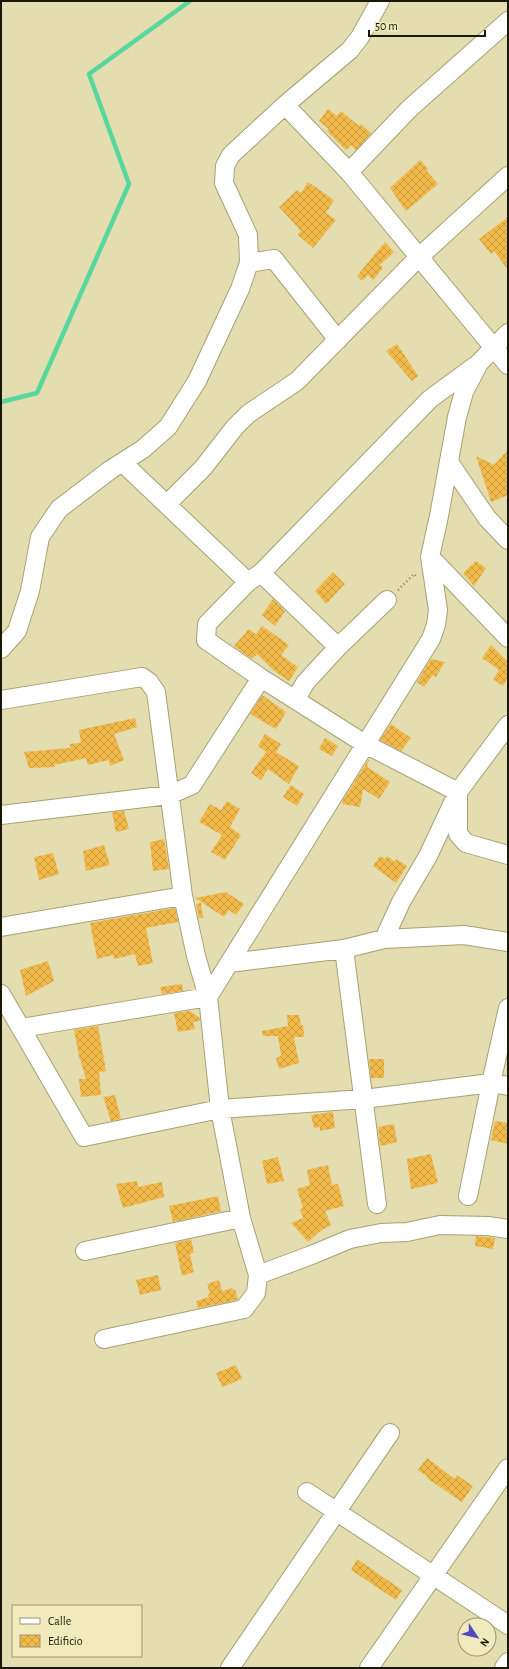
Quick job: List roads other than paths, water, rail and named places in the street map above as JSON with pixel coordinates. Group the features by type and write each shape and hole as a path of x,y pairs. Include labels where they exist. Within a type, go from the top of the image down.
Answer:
{"street":[{"path":"1,649 17,631 30,591 40,537 59,509 143,449 168,427 197,381 240,289 249,263 248,235 224,183 225,166 231,155 285,105 350,50 360,37 380,1"},
{"path":"349,172 409,109 508,21"},
{"path":"285,105 349,172 418,258 508,365"},
{"path":"167,504 203,468 235,427 248,414 297,381 418,258 507,178"},
{"path":"249,263 274,260 338,340"},
{"path":"458,792 365,744 261,678 206,640 207,624 430,399 479,363 508,333"},
{"path":"21,1028 208,997 431,639 436,625 438,610 430,557 457,418 464,392 479,363"},
{"path":"449,462 487,518 508,540"},
{"path":"122,463 167,504 338,647"},
{"path":"430,557 508,638"},
{"path":"296,699 305,683 338,647 387,600"},
{"path":"1,700 142,677 149,682 156,692 183,896 196,956 208,997 220,1109 241,1218 258,1275 256,1293 244,1310 104,1339"},
{"path":"1,815 169,795 192,785 261,678"},
{"path":"384,939 401,902 428,856 458,792 508,725"},
{"path":"458,792 458,834 466,843 508,855"},
{"path":"1,927 183,896"},
{"path":"229,962 344,949 384,939 464,935 508,942"},
{"path":"344,949 377,1204"},
{"path":"1,994 84,1137 220,1109 364,1099 499,1084"},
{"path":"468,1196 499,1084 508,1008"},
{"path":"85,1251 241,1218"},
{"path":"258,1275 350,1239 381,1233 407,1232 440,1225 488,1226 508,1229"},
{"path":"230,1668 390,1433"},
{"path":"369,1668 508,1468"},
{"path":"306,1492 337,1511 508,1626"},
{"path":"504,1668 508,1662"}],"waterway":[{"path":"1,402 37,393 129,184 89,74 190,1"}]}
